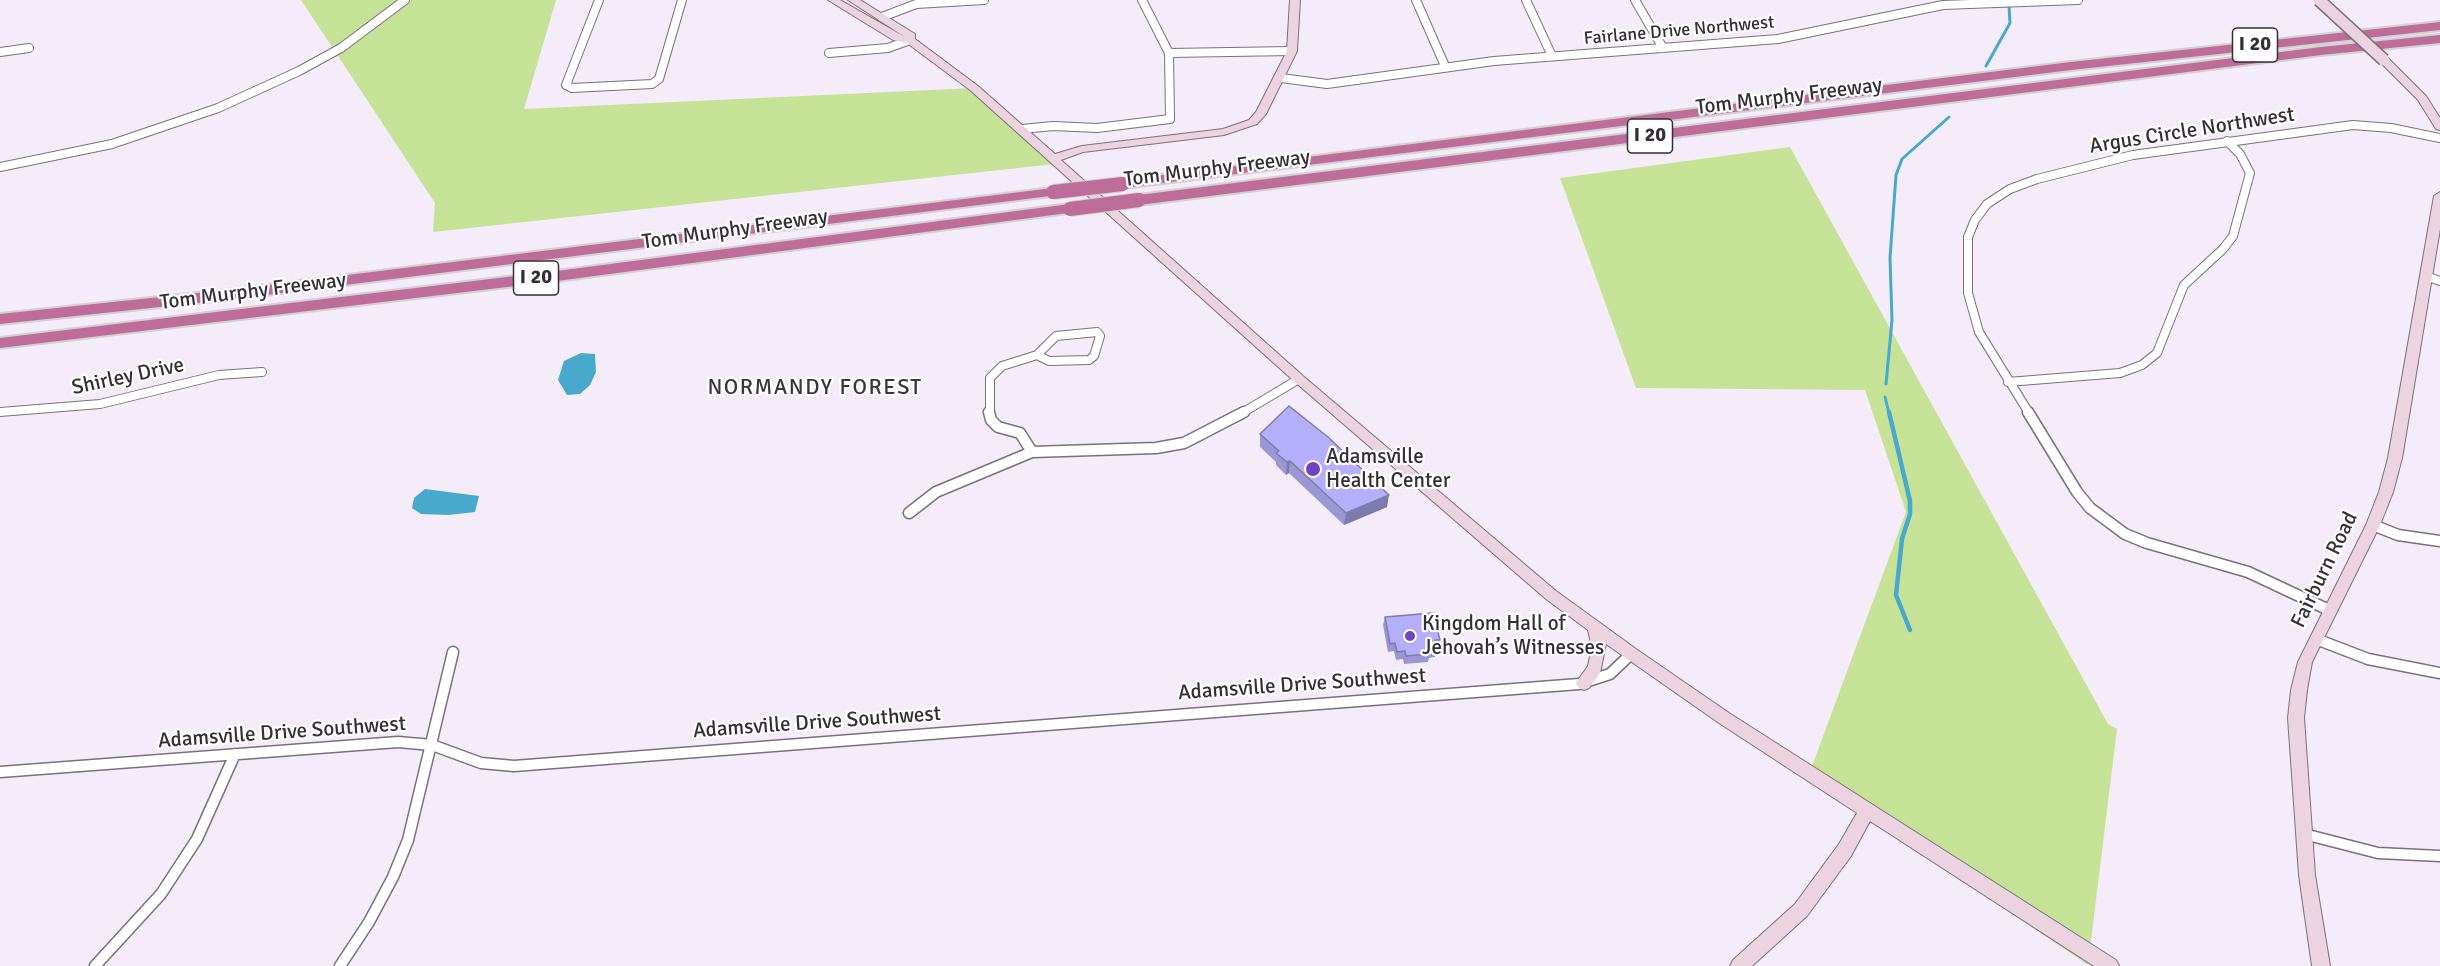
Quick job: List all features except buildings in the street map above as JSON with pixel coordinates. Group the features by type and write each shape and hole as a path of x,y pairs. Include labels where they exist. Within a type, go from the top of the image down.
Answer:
{"highway":[{"path":"2071,66 2259,35 2440,16"},
{"name":"Tom Murphy Freeway","path":"0,320 238,294 2071,66 2379,31 2440,27"},
{"name":"Tom Murphy Freeway","path":"0,343 557,276 2321,51 2440,39"}],"street":[{"path":"0,167 112,144 218,108 281,80 330,54 405,0"},
{"path":"599,0 566,85 572,88 652,84 659,80 682,0"},
{"path":"833,0 897,38 910,40 974,88 1055,158 1299,379 1479,535 1631,654 1868,811 2110,966"},
{"path":"853,0 911,36 910,40"},
{"path":"882,17 916,4 984,0"},
{"path":"1022,129 1053,126 1097,128 1170,119 1169,53 1142,0"},
{"path":"1055,158 1082,149 1240,128 1261,114 1281,78 1292,51 1295,0"},
{"path":"1416,0 1445,66"},
{"path":"1526,0 1552,56"},
{"path":"1635,0 1663,48"},
{"name":"Fairlane Drive Northwest","path":"1281,78 1328,84 1445,66 1778,39 1943,5 2078,0"},
{"path":"2319,0 2385,60 2422,98 2440,127"},
{"path":"829,53 888,48 910,40"},
{"path":"0,52 29,48"},
{"path":"1169,53 1292,51"},
{"name":"Argus Circle Northwest","path":"2329,610 2248,572 2147,543 2104,520 2077,492 1979,332 1968,293 1968,237 1975,220 1987,204 2010,189 2037,178 2133,155 2353,125 2391,128 2440,138"},
{"path":"2008,382 2120,373 2142,365 2157,353 2184,285 2233,236 2250,184 2250,173 2240,154 2227,141"},
{"name":"Fairburn Road","path":"2321,966 2307,875 2296,718 2305,662 2373,525 2395,458 2433,279 2440,196"},
{"path":"1032,452 1020,433 998,428 991,420 988,404 990,378 996,370 1010,362 1037,355 1056,336 1063,333 1097,332 1100,336 1094,356 1089,360 1049,361 1037,355"},
{"name":"Shirley Drive","path":"0,412 99,404 219,375 262,372"},
{"path":"909,513 936,492 1032,452 1156,448 1184,442 1224,424 1299,379"},
{"path":"2373,525 2398,535 2440,541"},
{"path":"1584,683 1595,668 1599,647 1594,626"},
{"path":"2316,639 2368,659 2440,673"},
{"path":"340,966 369,922 393,877 408,840 453,652"},
{"name":"Adamsville Drive Southwest","path":"0,772 398,742 432,745 480,763 514,766 1584,683 1610,674 1631,654"},
{"path":"95,966 117,945 161,894 197,839 235,754"},
{"path":"1738,966 1801,910 1845,850 1868,811"},
{"path":"2304,834 2378,853 2440,856"}],"green space":[{"path":"301,0 556,0 524,109 974,88 1064,163 433,232 435,203"},
{"path":"1790,147 2108,724 2117,729 2088,965 1808,777 1906,512 1865,390 1636,388 1560,178"}],"water":[{"path":"581,353 595,354 596,372 590,385 580,394 567,395 558,380 564,361"},
{"path":"425,489 479,496 475,512 448,515 421,514 412,508 414,498"}],"waterway":[{"path":"1986,66 2010,23 2009,6"},
{"path":"1886,384 1892,320 1890,258 1896,175 1902,159 1949,117"},
{"path":"1885,397 1889,413"},
{"path":"1889,412 1910,501 1910,514 1902,539 1896,595 1910,630"}],"place":[{"name":"Adamsville Health Center","path":"1313,469"},
{"name":"Kingdom Hall of Jehovah’s Witnesses","path":"1410,636"}],"district":[{"name":"NORMANDY FOREST","path":"815,388"}]}
